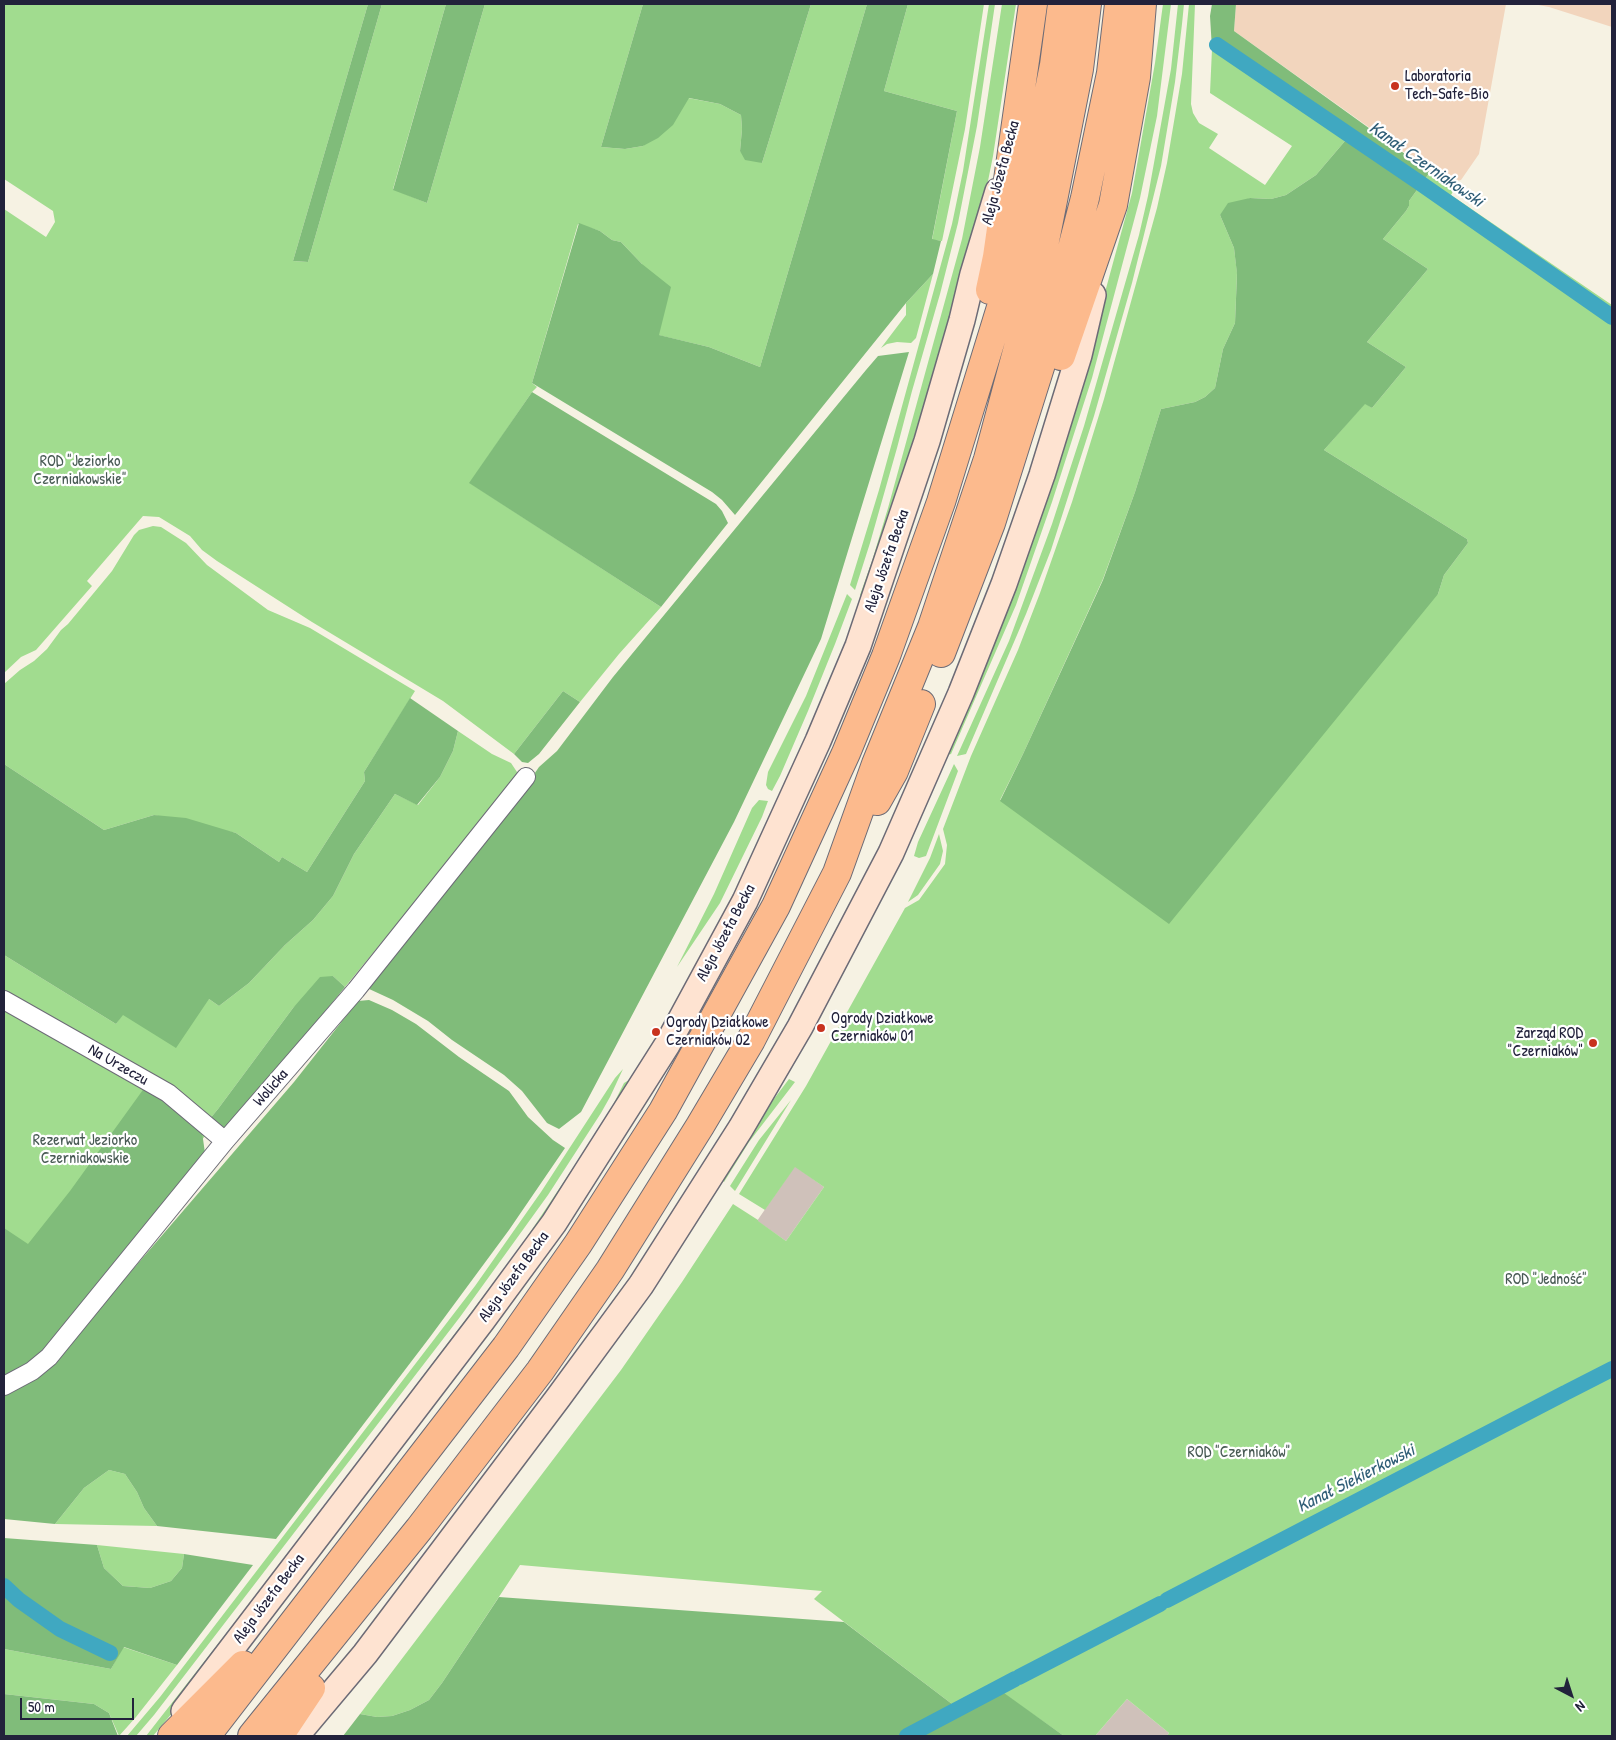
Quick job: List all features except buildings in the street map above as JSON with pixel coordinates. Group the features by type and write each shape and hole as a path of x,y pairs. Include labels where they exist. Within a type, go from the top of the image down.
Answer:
{"main road":[{"name":"Aleja Józefa Becka","path":"163,1736 484,1319 554,1222 666,1045 745,900 818,741 858,646 927,441 962,320 972,274 1013,138 1033,4"},
{"name":"Aleja Józefa Becka","path":"252,1736 372,1588 540,1371 610,1270 751,1040 837,873 876,764 932,627 988,459 1022,338 1040,266 1042,194 1054,65 1062,4"},
{"name":"Aleja Józefa Becka","path":"206,1736 506,1347 578,1244 663,1111 714,1022 776,906 846,753 886,656 920,562 1015,262 1042,194 1079,69 1087,4"},
{"path":"837,873 896,765 991,523 1047,345 1085,198 1111,74 1119,4"},
{"path":"296,1736 365,1654 641,1285 741,1128 800,1028 891,853 961,693 1004,584 1042,475 1079,355 1113,205 1136,77 1142,4"},
{"path":"968,410 996,257 1013,138"},
{"path":"991,523 1015,473 1045,400 1113,205"},
{"path":"172,1736 320,1588"},
{"path":"279,1736 323,1670 372,1588"}],"street":[{"name":"Wolicka","path":"4,1386 32,1371 49,1356 225,1141 356,990 526,777"},
{"name":"Na Urzeczu","path":"4,1000 168,1093 225,1141"}],"shaded area":[{"path":"1236,4 1506,4 1479,154 1461,180 1447,183 1234,31"},
{"path":"1533,4 1612,4 1612,27 1549,7"},
{"path":"795,1166 824,1187 786,1241 757,1221"},
{"path":"1127,1699 1169,1733 1167,1736 1095,1736"}],"green space":[{"name":"ROD \"Jeziorko Czerniakowskie\"","path":"4,4 368,4 293,261 308,262 382,4 446,4 393,189 427,203 485,4 643,4 601,147 625,149 643,146 688,98 720,104 741,115 740,151 762,163 811,4 867,4 760,367 709,347 658,335 642,264 621,242 612,240 600,231 578,224 532,383 537,387 470,483 661,607 580,702 563,691 514,754 443,701 312,622 217,561 202,550 190,536 159,517 143,516 87,581 92,586 36,650 21,657 4,673 4,209 46,237 55,222 53,211 4,179"},
{"path":"368,4 382,4 308,262 293,261"},
{"path":"446,4 485,4 427,203 393,190"},
{"path":"643,4 811,4 762,163 745,160 740,151 741,115 720,104 689,98 673,125 658,138 643,146 625,149 601,147"},
{"path":"867,4 908,4 884,91 957,111 932,239 941,241 933,274 906,303 735,515 712,492 532,383 579,223 600,231 612,240 621,242 642,264 671,287 659,335 709,347 760,367"},
{"path":"908,4 984,4 965,129 942,241 932,240 957,111 884,91"},
{"path":"989,4 995,4 977,126 958,223 897,448 855,590 850,585 879,490 952,224 963,171"},
{"path":"1002,4 1016,4 993,156 985,196 954,321 863,598 860,595 888,508 962,239 980,147"},
{"path":"1163,4 1171,4 1157,116 1140,198 1092,378 1016,605 951,754 943,756 1101,307 1132,193 1155,63"},
{"path":"1178,4 1184,4 1182,24 1175,82 1161,166 1132,283 1094,416 1051,550 1026,614 966,754 957,756 1009,641 1052,524 1084,426 1139,235 1148,196 1171,69"},
{"name":"ROD \"Czerniaków\"","path":"1189,4 1195,4 1191,104 1193,113 1199,123 1218,134 1209,148 1265,185 1292,146 1210,93 1212,49 1345,141 1316,175 1286,195 1271,199 1250,198 1220,215 1234,248 1237,273 1235,323 1223,349 1215,388 1205,397 1195,402 1161,409 1135,492 1103,579 1000,800 1438,594 1444,575 1468,543 1467,539 1324,450 1365,403 1372,408 1406,367 1367,342 1428,269 1383,239 1406,211 1409,201 1430,172 1455,188 1451,195 1612,305 1612,1736 1167,1736 1169,1733 1127,1699 1095,1736 1064,1736 1004,1694 962,1715 952,1704 814,1599 822,1591 520,1565 429,1700 410,1710 392,1716 377,1717 360,1714 621,1370 733,1204 786,1241 824,1187 795,1167 765,1210 739,1194 806,1086 905,908 919,900 945,864 947,845 943,829 971,756 1018,650 1040,593 1072,502 1104,399 1157,208 1167,163 1182,74"},
{"path":"1212,4 1236,4 1234,31 1430,172 1409,201 1406,211 1383,239 1428,269 1367,342 1406,367 1372,408 1365,404 1324,450 1467,539 1468,543 1444,575 1438,594 1169,924 1000,801 1103,580 1135,492 1161,409 1195,402 1205,397 1215,388 1223,349 1235,323 1237,274 1234,248 1220,215 1228,203 1250,198 1271,199 1286,195 1316,175 1345,141 1212,49 1210,16"},
{"path":"933,274 916,338 911,343 897,342 887,344 881,348 906,315 906,303"},
{"path":"909,352 821,639 734,822 581,1112 559,1129 547,1123 522,1091 504,1075 452,1040 428,1021 393,1000 367,988 517,799 539,767 557,751 613,677 866,370 878,356"},
{"path":"532,392 716,504 722,511 728,523 661,607 469,483"},
{"path":"153,526 161,527 186,543 207,565 268,610 310,628 415,691 364,772 365,781 307,872 282,857 279,862 236,833 154,815 104,830 4,764 4,684 47,649 112,571 134,535 139,530"},
{"path":"847,594 852,599 835,644 808,711 772,791 766,785 768,772 806,696"},
{"path":"563,691 580,702 539,754 528,763 522,762 514,754"},
{"path":"410,698 458,731 453,751 440,777 417,805 395,794 354,854 333,896 313,920 285,945 249,983 219,1006 209,999 176,1048 123,1015 116,1024 4,955 4,764 104,830 154,815 186,818 236,833 279,862 282,857 307,872 365,781 364,772"},
{"path":"458,731 492,754 511,763 519,775 345,987 333,976 293,1008 208,1121 4,993 4,955 116,1024 122,1015 209,999 219,1006 249,983 285,945 313,920 333,896 354,854 395,794 418,805 440,777 453,751"},
{"path":"954,764 958,771 926,856 919,858 914,856 918,842"},
{"path":"759,800 768,801 720,903 677,967 714,894 752,808"},
{"path":"939,834 943,851 940,864 918,895 908,902 930,858"},
{"path":"333,976 345,987 225,1134 208,1121 293,1008 320,977"},
{"path":"369,1000 392,1010 416,1024 459,1057 509,1091 528,1117 553,1140 565,1148 509,1230 276,1539 157,1526 144,1508 137,1492 125,1474 109,1470 84,1488 55,1524 4,1519 4,1392 60,1354 294,1082 358,1001"},
{"name":"Rezerwat Jeziorko Czerniakowskie","path":"4,1006 145,1087 143,1089 180,1111 205,1136 41,1331 4,1362"},
{"path":"623,1069 601,1113 548,1195 460,1317 154,1715 136,1736 127,1736 160,1697 475,1286 541,1192 615,1078"},
{"path":"634,1077 576,1177 183,1700 153,1736 146,1736 279,1566 519,1249 607,1117 624,1083"},
{"path":"789,1079 795,1082 749,1142 724,1182 720,1178 746,1136"},
{"path":"145,1087 202,1132 205,1153 30,1367 4,1379 4,1228 28,1244 70,1191"},
{"path":"791,1100 735,1191 730,1186 759,1140"},
{"path":"109,1470 125,1474 137,1492 144,1508 157,1526 55,1524 84,1488"},
{"path":"4,1538 97,1545 104,1568 123,1586 150,1588 171,1581 182,1568 184,1554 253,1565 177,1665 124,1647 111,1669 4,1649"},
{"path":"97,1545 184,1554 182,1568 171,1581 150,1588 123,1586 104,1568"},
{"path":"499,1597 844,1622 952,1704 962,1715 1004,1693 1064,1736 343,1736 360,1714 377,1717 392,1716 410,1710 429,1700"},
{"path":"123,1647 177,1665 119,1736 109,1713 94,1704 4,1694 4,1649 111,1669"},
{"path":"4,1694 94,1704 109,1713 118,1736 4,1736"}],"waterway":[{"name":"Kanał Czerniakowski","path":"1217,45 1612,317"},
{"name":"Kanał Siekierkowski","path":"1567,1392 1612,1369"},
{"name":"Kanał Siekierkowski","path":"1167,1600 1565,1393"},
{"name":"Kanał Siekierkowski","path":"4,1586 19,1600 60,1629 110,1653"},
{"name":"Kanał Siekierkowski","path":"1019,1677 1160,1604"},
{"name":"Kanał Siekierkowski","path":"907,1736 1015,1679"}],"place":[{"name":"Laboratoria Tech-Safe-Bio","path":"1395,86"},
{"name":"Ogrody Działkowe Czerniaków 01","path":"821,1028"},
{"name":"Ogrody Działkowe Czerniaków 02","path":"656,1032"},
{"name":"Zarząd ROD \"Czerniaków\"","path":"1593,1043"}],"park label":[{"name":"ROD \"Jedność\"","path":"1546,1280"}]}
